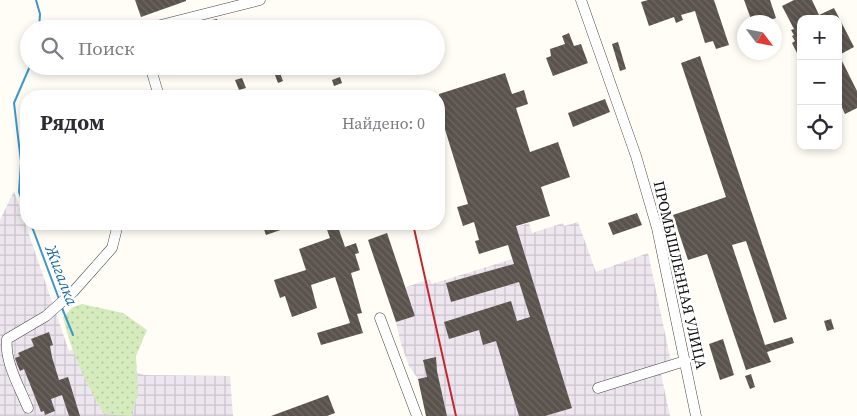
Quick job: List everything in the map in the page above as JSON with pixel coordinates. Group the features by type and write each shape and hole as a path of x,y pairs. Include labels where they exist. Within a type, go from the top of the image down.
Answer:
{"street":[{"path":"181,20 260,0"},
{"name":"ПРОМЫШЛЕННАЯ УЛИЦА","path":"581,0 636,156 657,228 696,416"},
{"path":"153,75 157,90"},
{"path":"28,408 13,371 6,345 7,339 46,316 72,292 112,248 116,230"},
{"path":"380,318 417,416"},
{"path":"598,388 685,361"}],"shaded area":[{"path":"14,191 20,208 20,230 27,230 69,351 93,341 132,371 144,375 230,376 233,416 0,416 0,220"},
{"path":"578,222 596,272 648,253 673,371 661,374 670,416 447,416 438,375 418,379 409,366 401,344 396,322 415,316 406,287 430,279 432,284 512,259 503,231 529,223 532,233 563,223 564,226"}],"green space":[{"path":"82,304 123,313 147,330 136,356 138,393 132,416 104,414 80,367 70,343 63,317 73,307"}],"building":[{"path":"135,0 186,0 186,1 141,17"},
{"path":"648,0 714,0 729,45 716,49 713,41 705,43 695,11 681,15 683,20 676,23 674,17 649,26 641,2"},
{"path":"744,0 770,0 775,15 749,15"},
{"path":"794,0 812,0 819,15 797,15 797,53 792,43 795,41 791,30 794,29 782,6"},
{"path":"834,8 838,15 819,15"},
{"path":"842,24 854,47 842,53"},
{"path":"569,33 574,46 581,44 588,63 553,76 546,58 551,56 550,49 565,44 562,36"},
{"path":"618,42 626,69 620,71 612,44"},
{"path":"700,56 787,319 774,323 746,241 732,245 765,345 792,337 794,343 767,352 771,362 746,370 707,254 688,260 673,215 726,197 681,63"},
{"path":"842,61 857,91 857,108 845,114 842,108"},
{"path":"505,73 512,94 524,90 528,104 516,108 530,152 558,142 570,177 541,187 550,216 516,226 572,408 545,416 519,416 496,341 483,345 479,330 449,339 444,322 511,301 517,321 530,317 519,282 451,302 446,283 514,264 508,245 479,254 475,241 479,240 474,222 463,226 457,207 468,204 445,129 445,92"},
{"path":"275,75 281,75 283,81 278,83"},
{"path":"340,77 342,83 334,86 332,80"},
{"path":"242,78 246,88 239,90 235,80"},
{"path":"605,99 610,112 573,127 568,113"},
{"path":"637,213 642,225 613,235 608,223"},
{"path":"264,230 280,230 266,235"},
{"path":"327,230 339,230 345,247 356,243 359,253 355,254 360,270 351,273 362,313 357,314 363,333 321,345 317,333 350,323 335,277 311,285 317,308 292,317 285,296 280,298 274,280 306,270 299,249 330,238"},
{"path":"387,233 415,316 396,322 368,240"},
{"path":"831,319 834,329 827,331 824,321"},
{"path":"49,332 53,345 50,346 52,357 59,380 68,377 80,416 69,416 62,395 51,399 55,411 45,415 44,411 41,412 24,369 20,371 17,364 15,358 20,356 18,353 34,346 31,339"},
{"path":"723,339 734,375 720,380 709,344"},
{"path":"436,357 437,371 447,416 426,416 418,379 427,377 423,360"},
{"path":"751,374 755,387 750,389 745,376"},
{"path":"328,395 335,413 327,416 271,416"}],"waterway":[{"name":"Жигалка","path":"36,0 40,20"},
{"name":"Жигалка","path":"20,154 14,103 26,75"},
{"name":"Жигалка","path":"20,177 20,195"},
{"name":"Жигалка","path":"33,230 59,299"},
{"name":"Жигалка","path":"62,308 73,335"}],"railway":[{"path":"414,230 456,416"}]}
